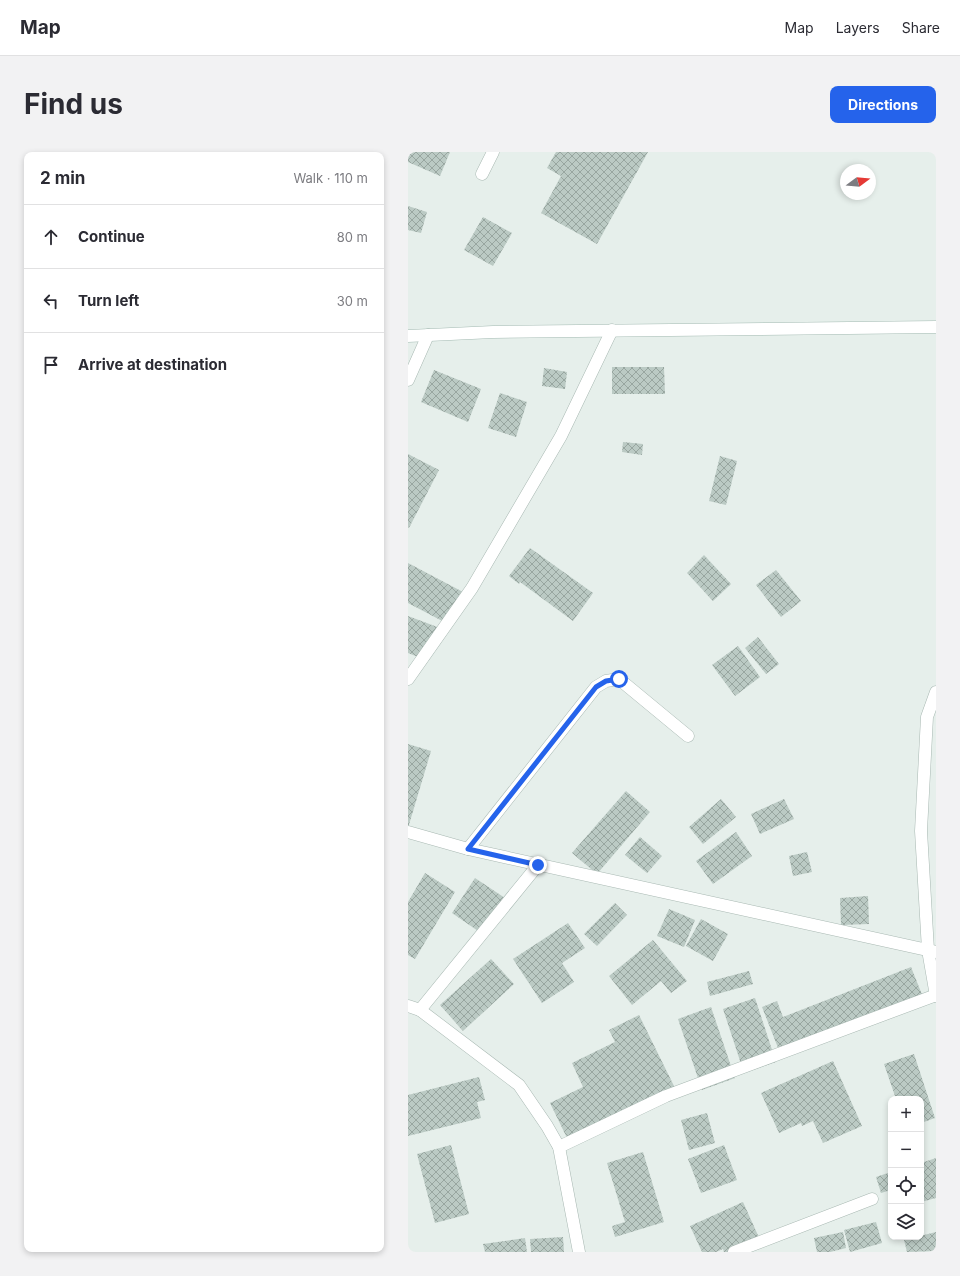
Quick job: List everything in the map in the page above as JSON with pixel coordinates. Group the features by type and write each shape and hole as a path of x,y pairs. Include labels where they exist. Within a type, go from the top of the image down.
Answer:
{"street":[{"path":"482,174 493,152"},
{"path":"408,336 612,330 936,327"},
{"path":"408,679 472,588 561,436 612,330"},
{"path":"408,380 428,335"},
{"path":"468,849 596,687 606,681 619,679 688,736"},
{"path":"559,1147 666,1096 936,995 921,831 927,717 936,692"},
{"path":"408,832 468,849 538,865 932,951"},
{"path":"420,1010 538,865"},
{"path":"408,1006 420,1010 519,1085 547,1126 559,1147 579,1252"},
{"path":"734,1252 872,1198"}],"building":[{"path":"408,152 450,152 440,176 408,162"},
{"path":"556,152 648,152 597,244 541,213 561,176 547,168"},
{"path":"408,206 427,212 421,233 408,230"},
{"path":"483,217 512,233 493,266 464,250"},
{"path":"612,367 664,367 665,394 612,394"},
{"path":"544,368 567,372 565,389 542,386"},
{"path":"434,370 481,389 468,422 421,402"},
{"path":"500,393 527,402 516,437 488,428"},
{"path":"623,442 643,444 642,455 622,452"},
{"path":"408,454 439,470 409,528 408,527"},
{"path":"720,456 737,461 726,505 709,501"},
{"path":"530,548 593,593 573,621 520,582 519,584 509,576"},
{"path":"704,555 731,584 713,601 687,573"},
{"path":"408,563 463,592 446,623 408,603"},
{"path":"776,570 801,601 781,617 756,585"},
{"path":"408,616 440,628 428,661 408,653"},
{"path":"758,637 779,664 766,674 745,648"},
{"path":"738,646 760,677 735,696 712,665"},
{"path":"408,744 431,751 408,828"},
{"path":"626,791 650,812 597,874 572,853"},
{"path":"721,799 736,817 703,844 689,827"},
{"path":"784,799 794,819 760,834 751,814"},
{"path":"736,832 752,856 713,884 696,861"},
{"path":"640,837 662,856 647,873 625,855"},
{"path":"807,852 812,872 793,876 789,856"},
{"path":"425,873 455,892 415,959 408,955 408,902"},
{"path":"475,878 505,898 481,933 452,913"},
{"path":"868,896 869,924 841,925 840,898"},
{"path":"615,903 627,915 597,946 584,934"},
{"path":"669,909 695,920 684,947 657,936"},
{"path":"701,919 728,934 713,961 686,946"},
{"path":"568,923 585,948 562,963 574,982 542,1003 513,959"},
{"path":"653,940 687,981 671,993 661,981 632,1005 609,976"},
{"path":"491,959 514,984 463,1031 440,1005"},
{"path":"911,967 923,997 780,1053 762,1007 777,1001 783,1017"},
{"path":"749,971 753,984 710,996 707,982"},
{"path":"755,998 776,1062 744,1073 723,1009"},
{"path":"711,1007 735,1078 702,1090 678,1019"},
{"path":"639,1015 675,1088 568,1140 550,1103 583,1087 572,1063 615,1042 609,1030"},
{"path":"914,1054 935,1118 924,1122 924,1096 895,1096 884,1064"},
{"path":"833,1061 862,1126 823,1143 813,1121 802,1126 801,1123 779,1133 761,1093"},
{"path":"479,1077 485,1100 477,1102 481,1118 408,1136 408,1095"},
{"path":"707,1113 715,1143 689,1150 681,1120"},
{"path":"451,1145 469,1214 435,1223 417,1154"},
{"path":"724,1145 737,1180 701,1193 688,1159"},
{"path":"643,1152 664,1222 615,1237 612,1226 625,1222 607,1163"},
{"path":"936,1158 936,1198 924,1201 924,1168 924,1162"},
{"path":"888,1173 888,1191 881,1193 876,1177"},
{"path":"743,1202 761,1242 738,1252 724,1252 723,1249 716,1252 702,1252 690,1226"},
{"path":"876,1222 882,1243 850,1252 844,1230"},
{"path":"843,1232 846,1248 830,1252 817,1252 814,1238"},
{"path":"936,1232 936,1251 907,1252 904,1240 924,1240 924,1235"},
{"path":"563,1237 564,1252 531,1252 530,1239"},
{"path":"525,1238 527,1252 485,1252 483,1244"}],"route":[{"path":"538,865 468,849 596,687 606,681 619,679"}]}
